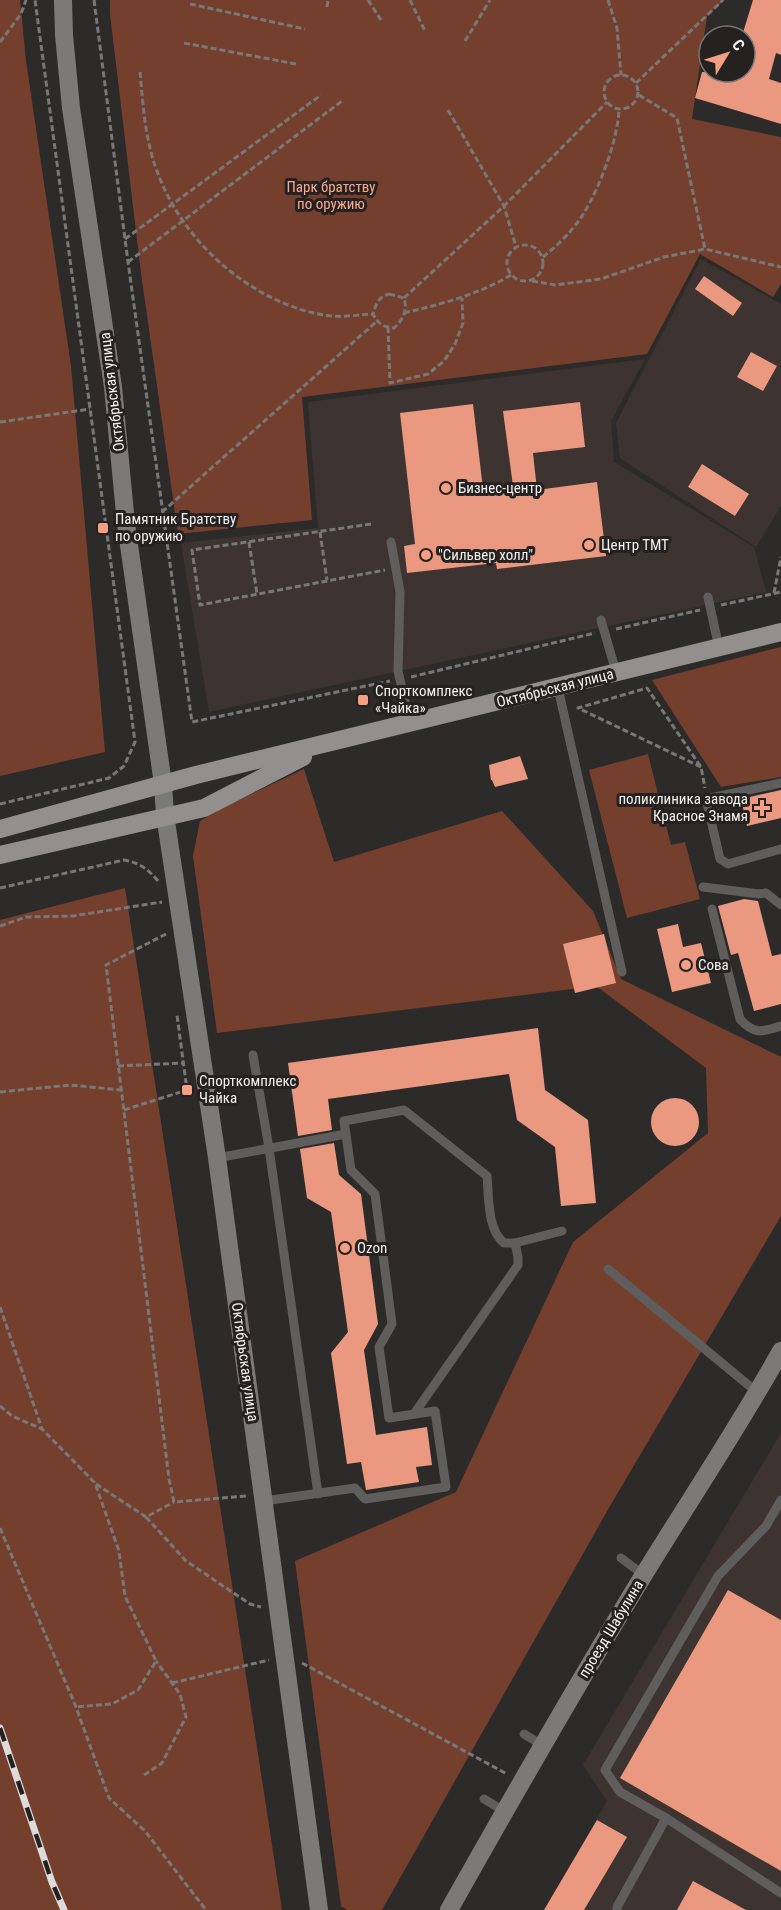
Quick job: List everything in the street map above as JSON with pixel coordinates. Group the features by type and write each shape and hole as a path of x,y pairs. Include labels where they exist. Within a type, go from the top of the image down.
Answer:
{"main road":[{"name":"Октябрьская улица","path":"163,784 781,632"},
{"name":"Октябрьская улица","path":"165,815 204,808 329,744"},
{"path":"0,829 163,784"},
{"path":"0,855 165,815"}],"street":[{"name":"Октябрьская улица","path":"63,0 71,108 113,387 126,524 163,784 165,815 217,1158 319,1910"},
{"name":"проезд Шабулина","path":"449,1910 542,1744 758,1393 781,1351"}],"lane":[{"path":"391,542 400,592 398,671 410,723"},
{"path":"708,597 719,648"},
{"path":"601,620 616,672"},
{"path":"558,688 621,972"},
{"path":"781,783 706,799 720,859 728,864 781,849"},
{"path":"703,887 766,893 781,904"},
{"path":"712,909 740,1019 748,1028 762,1032 781,1026"},
{"path":"253,1055 269,1148 318,1494"},
{"path":"263,1498 318,1494 355,1488 365,1499 446,1487 435,1411 389,1418 379,1347 392,1324 375,1194 351,1170 344,1121 404,1110 487,1176 493,1227 497,1237 504,1243 515,1243 562,1231"},
{"path":"217,1158 346,1134"},
{"path":"414,1414 518,1265 515,1243"},
{"path":"608,1269 758,1393"},
{"path":"781,1500 766,1526 718,1576 605,1770 620,1792 666,1818 781,1893"},
{"path":"621,1558 644,1575"},
{"path":"524,1734 542,1744"},
{"path":"484,1799 504,1811"},
{"path":"617,1910 666,1818"}],"path":[{"path":"0,42 21,14 26,0"},
{"path":"0,804 109,778 124,766 135,742 35,0"},
{"path":"94,0 162,512 376,322"},
{"path":"327,8 328,0"},
{"path":"368,0 381,20"},
{"path":"410,0 425,31"},
{"path":"465,41 490,0"},
{"path":"608,0 617,28 621,75"},
{"path":"636,82 723,0"},
{"path":"190,4 305,28"},
{"path":"184,43 296,64"},
{"path":"140,72 156,170 172,206 201,244 231,271 286,305 325,316 373,314"},
{"path":"621,75 628,76 636,82 639,95 632,106 619,109 607,102 604,94 609,79 621,75"},
{"path":"125,239 321,95"},
{"path":"639,95 677,118 705,249"},
{"path":"128,262 342,101"},
{"path":"404,298 504,206 607,102"},
{"path":"543,257 559,244 576,225 593,194 604,171 618,123 619,109"},
{"path":"448,110 504,206 516,247"},
{"path":"532,280 543,269 543,257 535,247 525,244 516,247 507,260 511,275 524,282 532,280 555,285 601,279 664,257 705,249 781,267"},
{"path":"404,313 462,298 494,286 511,275"},
{"path":"389,294 404,298 407,306 400,323 394,328 376,322 373,314 381,296 389,294"},
{"path":"388,327 390,383 428,374 444,361 455,344 463,323 462,298"},
{"path":"0,422 91,409"},
{"path":"371,524 192,550 200,604 397,568"},
{"path":"320,532 327,580"},
{"path":"249,542 257,594"},
{"path":"774,593 781,557"},
{"path":"701,767 578,708 647,688 701,767 706,799"},
{"path":"0,888 124,860 136,862 149,870 159,882"},
{"path":"0,926 26,917 73,916 162,902 160,892"},
{"path":"165,924 166,934 106,964 169,1479 174,1502"},
{"path":"124,1110 187,1090 177,1013"},
{"path":"118,1066 183,1063"},
{"path":"0,1092 70,1085 121,1090"},
{"path":"0,1307 42,1429"},
{"path":"0,1406 12,1416 42,1429 95,1483 146,1517 186,1561 250,1604 279,1610"},
{"path":"95,1483 119,1551 125,1596 156,1661 180,1694 186,1717 162,1763 144,1775"},
{"path":"146,1517 174,1502 263,1498"},
{"path":"0,1528 76,1707 109,1798 145,1831 206,1910"},
{"path":"172,1683 285,1655 522,1782"},
{"path":"76,1707 112,1704 138,1690 156,1661"}],"shaded area":[{"path":"701,259 781,304 781,506 756,547 620,458 616,423"},
{"path":"645,359 611,421 614,462 754,547 766,592 209,712 181,543 318,528 308,402"},
{"path":"781,1433 781,1910 544,1910 607,1801 583,1765"}],"green space":[{"path":"0,0 20,0 26,61 71,366 105,752 0,776"},
{"name":"Парк братству по оружию","path":"110,0 725,0 707,16 706,24 697,24 697,84 692,119 781,137 781,284 773,297 700,254 647,354 302,397 312,520 178,534 141,273"},
{"path":"781,647 781,777 721,787 652,680"},
{"path":"648,754 671,845 685,842 700,899 627,918 589,770"},
{"path":"304,769 334,862 502,811 593,911 621,979 781,1057 781,1216 610,1506 382,1910 347,1910 341,1906 295,1561 456,1492 573,1242 708,1133 706,1068 596,986 217,1033 193,856 200,821"},
{"path":"125,888 282,1910 0,1910 0,920"}],"building":[{"path":"753,0 781,0 781,55 776,53 769,79 781,83 781,124 695,98 699,84 757,84 757,24 746,24"},
{"path":"704,276 742,303 733,316 695,289"},
{"path":"751,352 777,366 763,391 737,377"},
{"name":"Бизнес-центр","path":"580,402 585,447 533,453 537,490 597,482 606,556 497,569 496,563 407,573 404,546 415,544 400,413 473,404 483,489 513,486 503,411"},
{"path":"702,464 749,494 735,516 688,487"},
{"path":"520,756 528,779 495,787 491,780 489,765"},
{"name":"поликлиника завода Красное Знамя","path":"781,790 781,818 747,826 741,799"},
{"path":"744,899 758,901 772,956 781,954 781,1004 754,1011 738,953 731,955 718,906"},
{"name":"Сова","path":"678,924 683,947 701,943 711,983 672,992 657,929"},
{"path":"604,934 616,983 575,993 563,944"},
{"path":"538,1028 545,1090 588,1120 596,1203 561,1206 555,1147 517,1120 509,1074 328,1099 332,1130 298,1136 288,1063"},
{"path":"670,1098 680,1098 692,1105 699,1117 699,1127 692,1139 680,1146 670,1146 655,1135 651,1127 651,1117 662,1102"},
{"path":"334,1143 339,1175 361,1194 378,1324 364,1350 376,1435 427,1427 432,1465 416,1467 419,1482 366,1490 361,1462 347,1464 331,1353 348,1332 331,1212 307,1198 300,1149"},
{"path":"728,1590 781,1620 781,1871 620,1778"},
{"path":"597,1820 627,1837 584,1910 544,1910"},
{"path":"693,1881 746,1910 677,1910"}],"railway":[{"path":"0,1728 52,1882 64,1910"}],"place":[{"name":"Бизнес-центр","path":"446,488"},
{"name":"Памятник Братству по оружию","path":"103,528"},
{"name":"Центр ТМТ","path":"589,545"},
{"name":"\"Сильвер холл\"","path":"426,555"},
{"name":"Спорткомплекс «Чайка»","path":"363,700"},
{"name":"поликлиника завода Красное Знамя","path":"762,808"},
{"name":"Сова","path":"686,965"},
{"name":"Спорткомплекс Чайка","path":"187,1090"},
{"name":"Ozon","path":"345,1248"}]}
